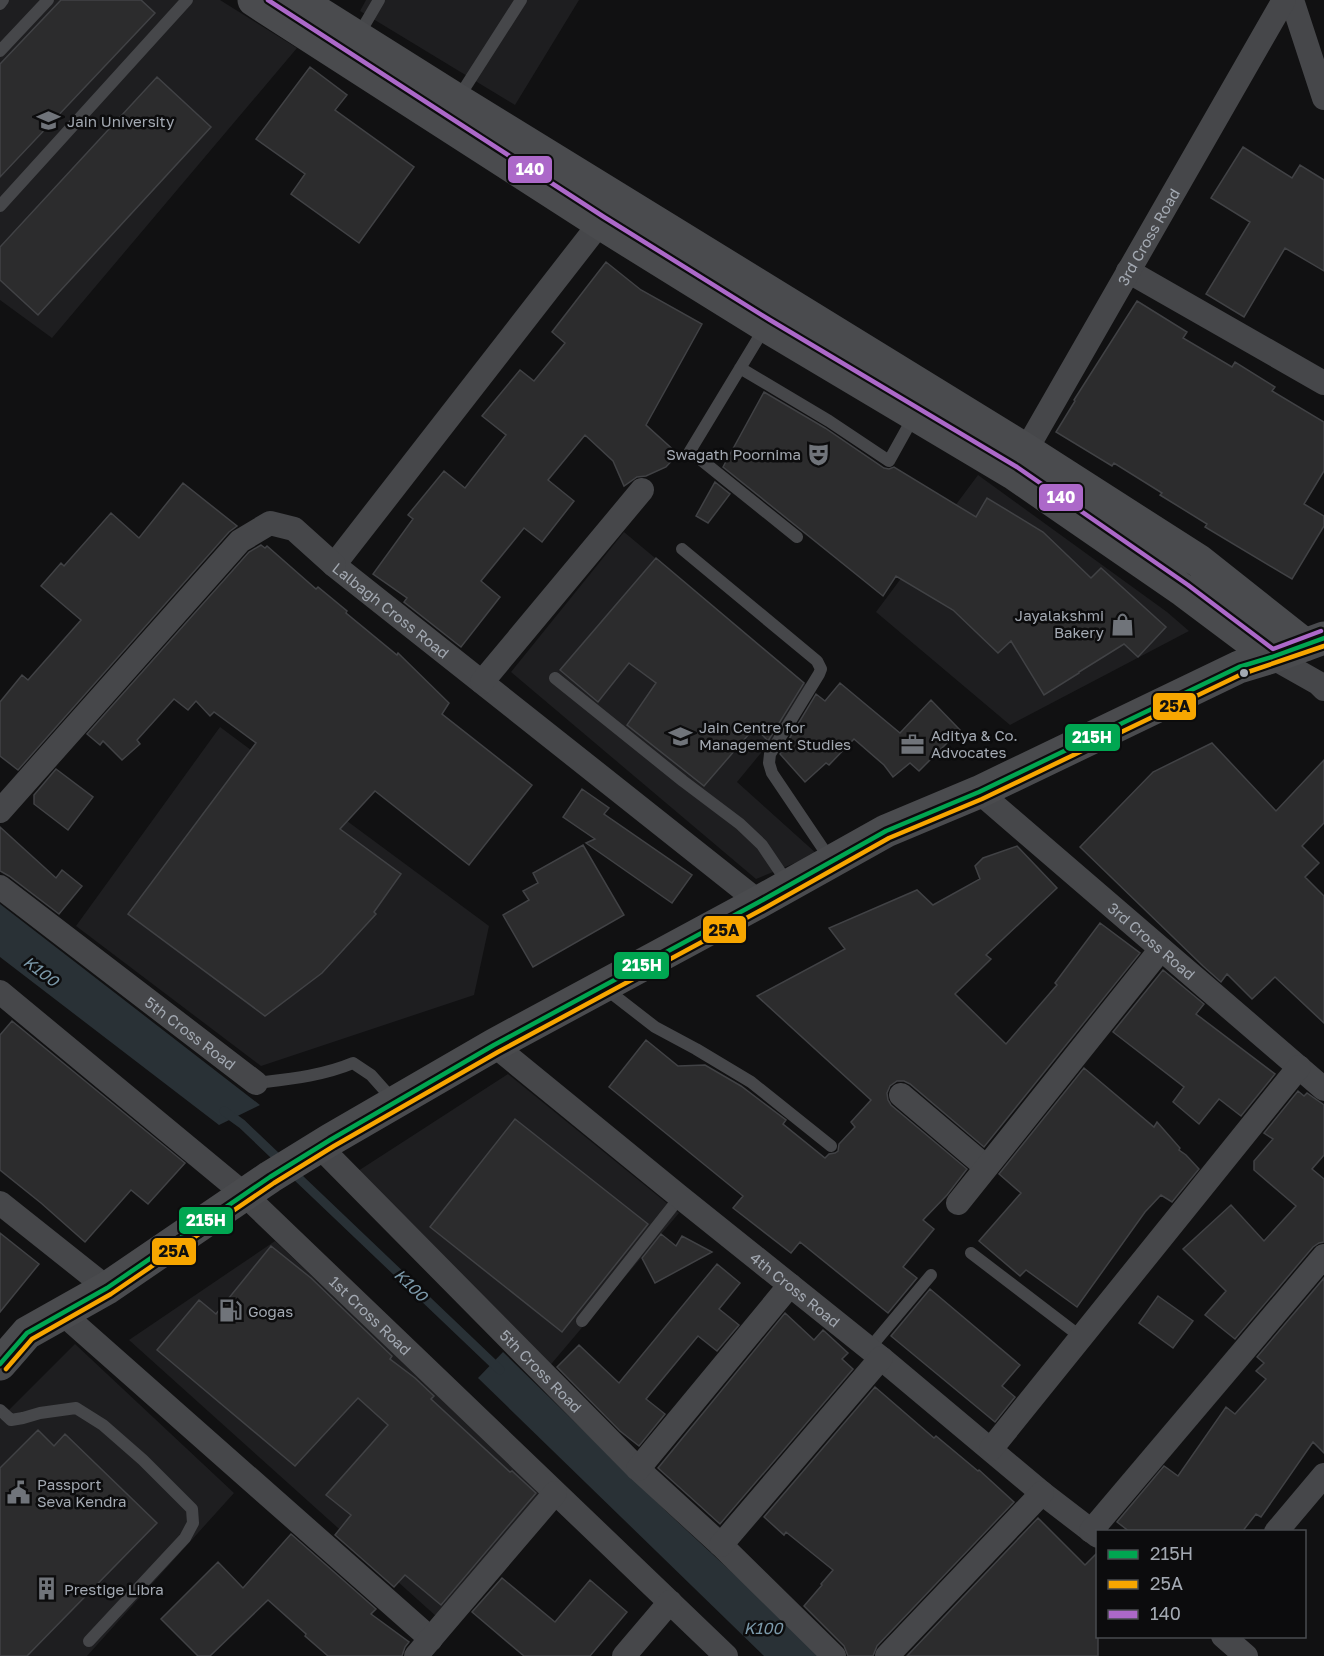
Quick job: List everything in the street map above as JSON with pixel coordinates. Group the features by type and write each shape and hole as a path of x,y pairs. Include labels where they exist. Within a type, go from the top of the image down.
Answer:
{"main road":[{"path":"254,0 310,11 357,37 1019,461 1199,561 1315,641"},
{"path":"310,11 600,222 766,326 915,414 1019,461 1174,585 1272,657"},
{"path":"0,1364 27,1333 107,1288 257,1185 319,1146 494,1045 886,831 979,792 1239,667 1315,641"}],"street":[{"name":"3rd Cross Road","path":"1019,461 1284,0"},
{"path":"1292,0 1324,98"},
{"name":"Lalbagh Cross Road","path":"600,222 334,565 759,902"},
{"path":"1128,271 1324,383"},
{"path":"482,682 642,490"},
{"path":"0,811 240,541 270,523 294,529 334,565"},
{"path":"1272,657 1318,683 1324,689"},
{"name":"3rd Cross Road","path":"979,792 1324,1089"},
{"name":"5th Cross Road","path":"0,887 256,1083"},
{"path":"958,1203 1161,949"},
{"name":"1st Cross Road","path":"2,999 257,1185 555,1493 726,1656"},
{"name":"4th Cross Road","path":"494,1045 1094,1533"},
{"path":"991,1449 1299,1067"},
{"path":"901,1095 986,1167"},
{"name":"5th Cross Road","path":"319,1146 638,1469 721,1545"},
{"path":"0,1203 107,1288"},
{"path":"1096,1530 1324,1256"},
{"path":"638,1469 790,1286"},
{"path":"62,1313 424,1648 555,1493"},
{"path":"834,1656 721,1545 875,1354"},
{"path":"1278,1530 1324,1475"},
{"path":"887,1656 1042,1493"},
{"path":"624,1656 670,1602"},
{"path":"1225,1638 1246,1656"}],"lane":[{"path":"0,4 3,0"},
{"path":"0,51 48,0"},
{"path":"0,206 187,0"},
{"path":"357,37 379,0"},
{"path":"457,100 521,0"},
{"path":"766,326 690,451 797,537"},
{"path":"740,368 829,421 889,461 915,414"},
{"path":"682,549 819,665 819,674 770,754 769,763 772,773 832,861"},
{"path":"555,678 740,824 762,844 789,886"},
{"path":"603,986 655,1027 751,1082 831,1146"},
{"name":"5th Cross Road","path":"256,1083 307,1077 353,1063 371,1075 395,1102"},
{"path":"582,1321 680,1197"},
{"path":"971,1253 1081,1337"},
{"path":"875,1354 931,1275"},
{"path":"0,1410 11,1420 76,1407 104,1425 192,1509 193,1523 185,1538 89,1641"}],"shaded area":[{"path":"0,0 220,0 297,48 52,338 0,300"},
{"path":"366,0 579,0 515,105 360,11"},
{"path":"978,475 1167,612 1189,631 1010,725 876,612"},
{"name":"Jain Centre for Management Studies","path":"624,532 813,690 737,782 817,854 756,879 511,672"},
{"path":"220,727 489,926 474,995 261,1066 76,926"},
{"path":"508,1074 679,1213 547,1369 358,1171"},
{"path":"275,1241 547,1498 437,1617 129,1340"},
{"path":"75,1344 234,1493 87,1656 0,1656 0,1419"}],"water":[{"name":"K100","path":"0,904 260,1105 219,1125 0,957"},
{"name":"K100","path":"503,1352 667,1512 822,1656 764,1656 478,1378"}],"building":[{"path":"61,0 141,0 155,13 0,177 0,64"},
{"path":"310,67 347,95 335,110 414,167 359,243 291,194 305,174 256,139"},
{"path":"157,77 211,127 38,315 0,280 0,247"},
{"path":"1243,147 1292,178 1300,165 1324,180 1324,271 1285,248 1244,317 1206,294 1250,222 1211,198"},
{"path":"606,262 641,290 702,324 646,425 678,454 666,467 646,476 637,477 624,486 613,461 585,435 548,480 574,501 542,542 524,528 481,581 500,597 461,647 404,602 407,598 373,574 413,519 408,515 444,471 465,488 506,435 482,416 520,370 534,381 565,343 552,332"},
{"path":"1137,301 1187,332 1183,338 1232,367 1235,362 1275,387 1272,391 1324,422 1324,471 1304,504 1324,516 1324,526 1292,579 1205,527 1207,524 1114,463 1112,466 1056,432"},
{"path":"764,392 825,428 884,468 894,467 976,517 987,498 1043,532 1091,578 1101,568 1166,627 1138,657 1124,644 1044,695 1011,641 998,653 953,610 896,576 883,596 723,467"},
{"path":"715,482 730,494 708,523 696,516"},
{"path":"183,483 237,526 229,532 18,770 0,756 0,702 22,675 28,680 81,620 41,586 61,563 64,566 111,513 139,538"},
{"path":"261,545 265,548 267,546 316,589 318,587 347,611 346,613 397,655 398,653 449,703 442,714 532,785 469,865 375,791 340,829 401,874 374,912 376,914 322,973 265,1016 128,914 256,743 214,712 210,716 196,701 188,710 174,699 137,740 140,744 122,760 103,741 100,745 87,734 249,552"},
{"path":"656,558 804,683 768,741 755,727 704,786 627,725 656,683 629,663 598,702 560,670"},
{"path":"840,683 900,733 931,700 960,730 919,771 910,763 893,777 884,765 854,739 829,765 826,763 805,782 780,754 816,694 825,701"},
{"path":"1212,743 1276,811 1324,760 1324,823 1302,846 1319,863 1305,877 1324,896 1324,1023 1275,977 1252,999 1227,974 1221,982 1080,847 1153,772"},
{"path":"56,769 93,797 68,830 34,804 34,795"},
{"path":"582,789 609,808 604,814 692,875 672,903 586,843 595,839 563,817"},
{"path":"0,827 56,878 62,870 82,886 59,914 0,871"},
{"path":"583,845 624,915 533,967 503,915 529,900 523,891 538,883 533,873"},
{"path":"1017,846 1057,888 986,955 991,959 955,994 1006,1044 1057,985 1055,983 1100,923 1140,953 984,1147 910,1084 897,1081 890,1086 887,1093 891,1105 967,1169 947,1195 923,1220 934,1229 903,1267 917,1278 888,1313 800,1242 791,1253 733,1208 743,1196 609,1087 646,1040 678,1066 705,1065 741,1086 786,1120 783,1124 825,1158 835,1153 838,1151 839,1144 855,1127 851,1122 871,1100 757,996 845,949 829,928 917,890 933,905 980,879 975,866 983,858"},
{"path":"1163,970 1204,1004 1196,1014 1275,1074 1241,1116 1219,1099 1199,1124 1173,1102 1184,1087 1113,1032"},
{"path":"12,1021 185,1163 148,1204 131,1190 85,1242 0,1170 0,1035"},
{"path":"1084,1068 1154,1127 1157,1122 1180,1148 1179,1150 1199,1169 1172,1202 1161,1195 1145,1212 1077,1307 1026,1270 1020,1276 979,1241 1021,1193 999,1174"},
{"path":"1298,1091 1304,1096 1307,1093 1324,1105 1324,1155 1312,1169 1324,1179 1324,1242 1313,1247 1235,1339 1205,1315 1226,1291 1183,1249 1231,1205 1264,1241 1296,1206 1254,1170 1254,1161 1273,1139 1264,1133"},
{"path":"515,1119 648,1224 562,1332 430,1227"},
{"path":"0,1233 39,1264 0,1312"},
{"path":"661,1234 676,1246 682,1236 712,1252 655,1283 642,1258"},
{"path":"271,1246 311,1278 392,1356 390,1359 434,1396 431,1399 536,1493 441,1605 405,1575 394,1587 335,1535 351,1515 326,1495 388,1425 358,1398 295,1466 157,1350 199,1300 216,1314"},
{"path":"717,1264 740,1283 719,1309 739,1325 717,1351 698,1336 646,1399 665,1414 639,1446 620,1431 557,1367 579,1345 619,1383"},
{"path":"1324,1278 1324,1453 1313,1442 1261,1517 1256,1514 1244,1530 1127,1530 1117,1522 1164,1466 1178,1476 1226,1407 1235,1414 1266,1379 1256,1371 1264,1363 1257,1357"},
{"path":"930,1289 1020,1365 1002,1386 1015,1397 995,1422 891,1336"},
{"path":"1158,1296 1193,1321 1173,1348 1139,1323"},
{"path":"785,1313 814,1340 823,1330 848,1353 842,1359 853,1369 720,1524 658,1468"},
{"path":"875,1387 934,1438 936,1436 979,1470 1014,1502 877,1646 873,1656 848,1656 844,1646 804,1606 833,1570 786,1532 784,1535 764,1517"},
{"name":"Prestige Libra","path":"38,1430 54,1446 65,1434 157,1523 27,1656 0,1656 0,1468"},
{"path":"1038,1518 1085,1565 1096,1554 1098,1656 907,1656"},
{"path":"291,1534 376,1609 371,1614 409,1642 402,1656 328,1656 268,1600 210,1656 198,1656 161,1619 218,1562 243,1588"},
{"path":"502,1578 555,1622 590,1580 627,1612 590,1656 524,1656 472,1612"}],"waterway":[{"name":"K100","path":"224,1111 242,1124 500,1370"}],"transit line":[{"name":"140","path":"268,0 604,217 770,320 1017,467 1188,585 1273,649 1321,631"},
{"name":"215H","path":"0,1364 27,1333 107,1288 270,1177 494,1045 886,831 979,792 1239,667 1324,638"},
{"name":"25A","path":"6,1369 32,1339 111,1294 274,1183 498,1052 889,838 982,799 1242,674 1324,646"}],"place":[{"name":"Jain University","path":"49,121"},
{"name":"Swagath Poornima","path":"819,454"},
{"name":"Jayalakshmi Bakery","path":"1122,624"},
{"name":"Jain Centre for Management Studies","path":"681,736"},
{"name":"Aditya & Co. Advocates","path":"913,744"},
{"name":"Gogas","path":"230,1311"},
{"name":"Passport Seva Kendra","path":"19,1493"},
{"name":"Prestige Libra","path":"46,1589"}]}
